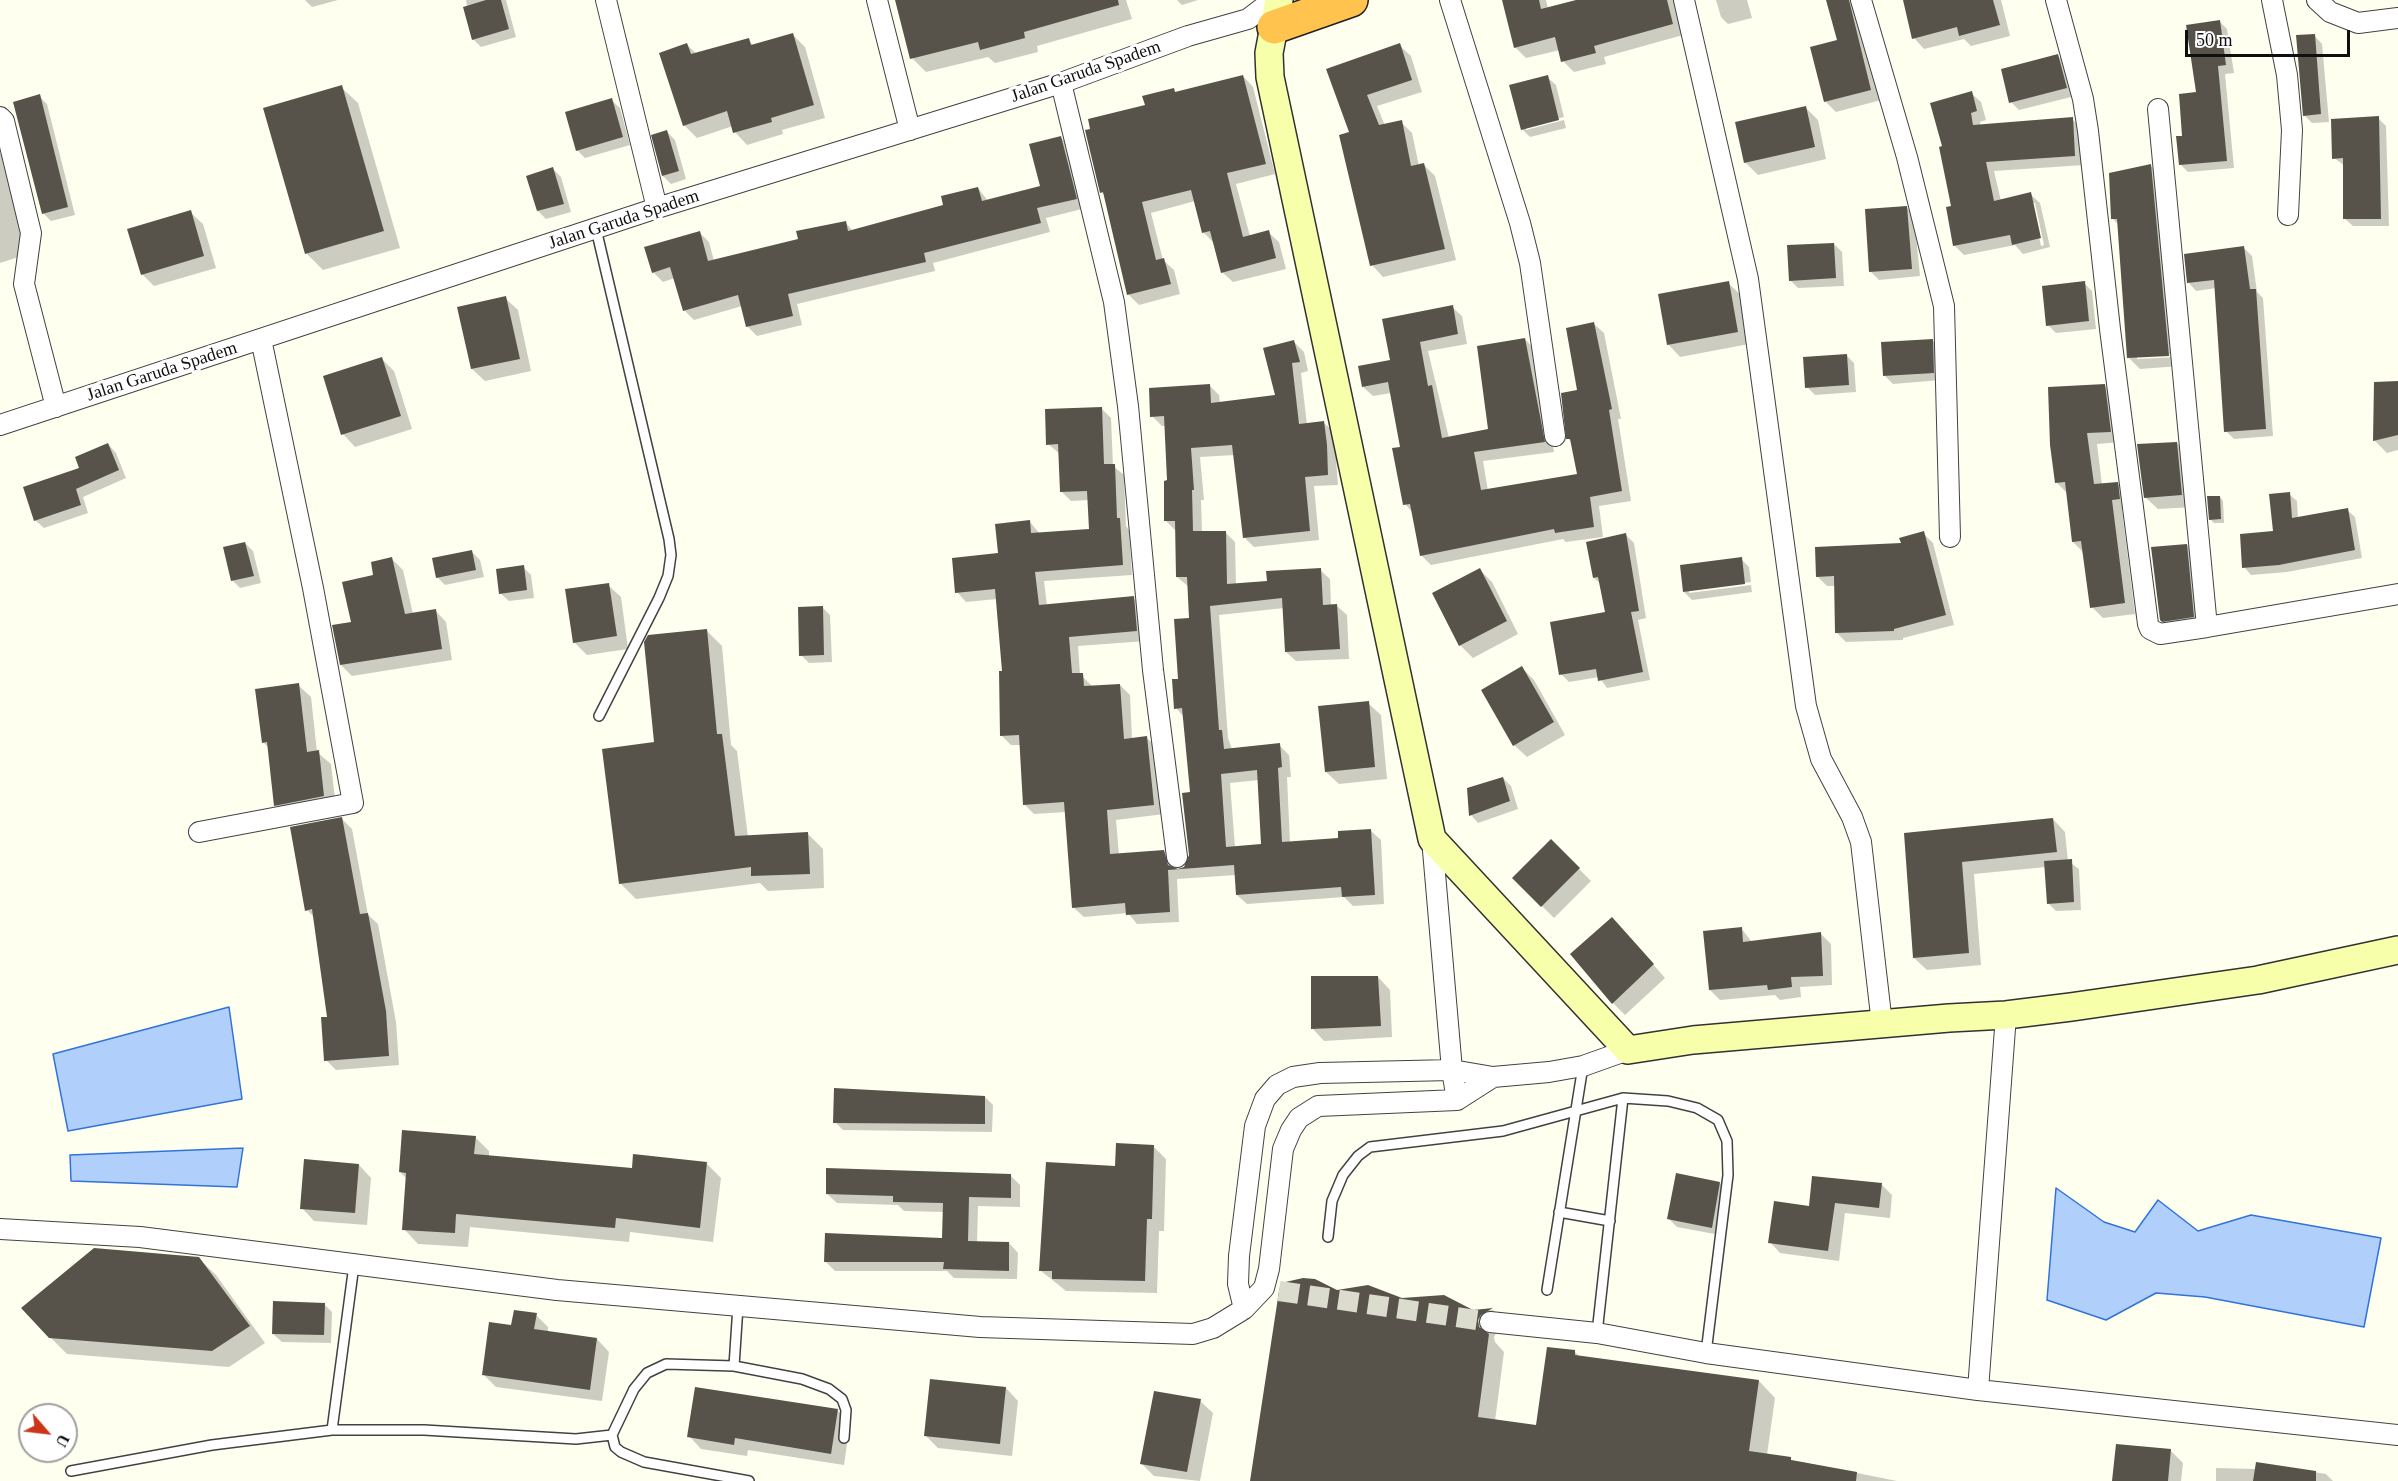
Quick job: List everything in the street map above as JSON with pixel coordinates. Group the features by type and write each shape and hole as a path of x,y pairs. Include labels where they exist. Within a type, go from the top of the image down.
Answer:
{"highway":[{"path":"1268,12 1351,0"}],"street":[{"path":"606,0 657,208"},
{"path":"877,0 910,130"},
{"path":"1450,0 1520,223 1530,263 1555,436"},
{"path":"1684,0 1748,279 1806,706 1821,759 1852,817 1861,842 1882,1024"},
{"path":"1861,0 1907,157 1944,306 1950,537"},
{"path":"2056,0 2083,99 2088,131 2110,328 2150,629 2160,634 2398,594"},
{"path":"2272,0 2287,75 2292,129 2288,215"},
{"path":"2317,0 2342,19 2358,23 2398,18"},
{"path":"1268,12 1270,77 1432,838 1452,1070 1457,1100"},
{"name":"Jalan Garuda Spadem","path":"0,425 657,208 1061,83 1188,36 1268,12"},
{"path":"1061,83 1114,302 1128,406 1153,670 1177,857"},
{"path":"2158,109 2207,627"},
{"path":"0,117 4,121 31,233 24,284 56,407"},
{"path":"199,832 353,803 313,588 261,339"},
{"path":"1432,838 1628,1050"},
{"path":"1244,1309 1238,1284 1239,1256 1255,1126 1265,1099 1278,1086 1293,1077 1320,1073 1452,1070 1493,1077 1583,1066 1628,1050 1693,1040 2006,1015 2258,980 2398,950"},
{"path":"1978,1390 2006,1015"},
{"path":"1271,1290 1269,1269 1284,1149 1291,1130 1299,1118 1318,1106 1457,1100 1493,1077"},
{"path":"0,1229 140,1237 557,1290 980,1327 1193,1335 1213,1328 1271,1290"},
{"path":"1238,1284 1271,1290"},
{"path":"1490,1322 1597,1333 1706,1353 1978,1390 2398,1435"}],"lane":[{"path":"596,229 669,539 670,555 668,576 659,598 599,716"},
{"path":"1547,1290 1583,1066"},
{"path":"1597,1333 1623,1098"},
{"path":"1328,1237 1332,1201 1343,1175 1358,1156 1370,1148 1503,1131 1623,1098 1668,1101 1697,1108 1718,1120 1727,1141 1728,1175 1706,1353"},
{"path":"1560,1212 1611,1221"},
{"path":"332,1430 354,1265"},
{"path":"734,1366 738,1306"},
{"path":"749,1481 694,1477 644,1462 615,1447 612,1436 634,1389 648,1372 666,1364 734,1366 802,1379 830,1389 842,1399 846,1410 844,1438"},
{"path":"71,1470 212,1445 332,1430 424,1430 576,1438 612,1436"}],"water":[{"path":"229,1007 242,1099 68,1131 53,1054"},
{"path":"243,1148 237,1187 71,1181 70,1155"},
{"path":"2056,1188 2104,1222 2135,1232 2158,1200 2198,1231 2251,1215 2381,1238 2364,1327 2205,1297 2156,1293 2106,1320 2047,1300"}],"building":[{"path":"486,0 501,0 509,29 472,40 463,7"},
{"path":"895,0 1118,0 1119,5 1024,32 1025,38 980,50 978,42 910,59"},
{"path":"1502,0 1539,0 1541,9 1576,0 1667,0 1673,24 1594,46 1596,53 1561,62 1555,37 1514,48"},
{"path":"1826,0 1849,0 1871,90 1824,102 1810,47 1837,40"},
{"path":"1903,0 1993,0 2000,25 1959,36 1957,27 1912,39"},
{"path":"2220,20 2226,65 2218,66 2227,161 2179,165 2176,136 2182,136 2179,94 2196,92 2186,25"},
{"path":"793,33 814,105 771,118 772,122 733,133 727,111 683,126 659,53 687,43 691,54 749,38 751,45"},
{"path":"2315,34 2321,114 2303,116 2296,35"},
{"path":"1400,43 1412,80 1367,95 1379,125 1402,120 1411,166 1424,163 1445,249 1370,266 1339,135 1349,132 1326,69"},
{"path":"2058,54 2067,88 2009,103 2001,69"},
{"path":"1243,75 1266,164 1227,173 1243,237 1269,230 1276,258 1221,273 1210,231 1202,233 1191,190 1142,202 1156,260 1164,258 1171,284 1127,295 1103,192 1100,193 1085,130 1090,129 1088,119 1145,105 1142,96 1174,88 1175,92"},
{"path":"1548,75 1559,120 1521,130 1509,85"},
{"path":"342,85 384,231 305,254 263,108"},
{"path":"1972,91 1977,111 1971,113 1973,125 2073,117 2075,156 1986,162 1994,201 2031,192 2041,238 2012,245 2010,235 1953,246 1946,207 1951,206 1939,147 1942,146 1930,103"},
{"path":"40,94 68,207 42,214 13,102"},
{"path":"612,98 623,137 576,151 565,112"},
{"path":"1806,106 1815,147 1744,163 1735,122"},
{"path":"2379,116 2381,219 2343,219 2343,158 2332,159 2331,119"},
{"path":"667,130 679,171 662,176 651,135"},
{"path":"1061,136 1077,199 1037,208 1041,223 924,253 926,262 788,294 793,316 746,327 738,295 683,311 670,267 652,273 644,247 700,231 708,261 798,239 796,231 846,221 848,231 943,205 941,196 978,187 982,201 1040,186 1029,144"},
{"path":"2151,164 2169,356 2127,358 2117,219 2111,219 2109,173"},
{"path":"553,167 564,204 537,211 526,176"},
{"path":"1907,206 1912,269 1869,272 1865,209"},
{"path":"191,210 204,256 141,275 127,229"},
{"path":"1834,243 1836,278 1789,281 1787,245"},
{"path":"2244,246 2250,289 2256,289 2266,429 2224,432 2214,280 2187,283 2184,254"},
{"path":"1729,281 1738,332 1667,345 1658,294"},
{"path":"2085,281 2089,321 2046,326 2042,286"},
{"path":"506,296 520,359 471,369 457,307"},
{"path":"1453,305 1458,334 1420,342 1428,386 1432,385 1442,438 1488,429 1477,346 1525,338 1545,442 1474,452 1481,490 1577,474 1570,439 1566,439 1561,393 1577,390 1566,328 1594,322 1612,409 1609,410 1622,491 1590,497 1594,527 1555,533 1554,529 1420,556 1410,504 1403,505 1392,448 1400,447 1388,382 1362,387 1358,366 1390,360 1382,319"},
{"path":"1933,339 1934,373 1883,376 1881,342"},
{"path":"1294,340 1300,362 1292,363 1299,424 1324,421 1328,475 1305,477 1310,531 1243,538 1232,445 1191,448 1194,490 1192,490 1193,531 1226,531 1227,584 1267,581 1266,571 1321,568 1323,605 1337,604 1340,649 1285,652 1282,598 1210,606 1219,730 1222,730 1224,749 1280,743 1282,767 1278,768 1282,842 1338,838 1338,831 1371,829 1375,895 1342,897 1341,887 1236,895 1234,865 1168,870 1170,912 1126,915 1125,903 1072,908 1064,802 1023,805 1019,735 1000,736 999,671 1002,671 995,589 955,593 952,558 998,553 995,524 1030,520 1031,533 1089,529 1087,491 1060,492 1058,444 1046,445 1045,409 1102,407 1104,464 1115,464 1117,518 1120,518 1123,565 1035,572 1039,605 1134,596 1137,631 1069,637 1072,673 1083,673 1084,686 1120,684 1124,739 1147,736 1154,805 1107,810 1110,854 1164,850 1168,865 1178,869 1184,867 1189,855 1182,793 1190,792 1182,708 1174,709 1172,679 1178,679 1174,619 1189,618 1187,577 1176,577 1175,521 1164,521 1164,481 1167,480 1164,416 1150,417 1149,388 1210,384 1211,403 1275,395 1263,348","holes":["1257,770 1261,844 1226,847 1221,774"]},
{"path":"1847,354 1849,385 1805,388 1803,357"},
{"path":"382,357 401,416 341,435 323,376"},
{"path":"2398,381 2398,435 2373,441 2374,382"},
{"path":"2105,384 2111,432 2087,433 2094,484 2118,482 2120,499 2112,500 2125,603 2090,608 2081,541 2072,542 2065,482 2055,483 2050,445 2048,387"},
{"path":"2177,442 2182,495 2144,498 2137,444"},
{"path":"108,443 119,470 76,489 81,505 34,521 23,487 79,468 75,457"},
{"path":"2290,492 2292,518 2348,508 2355,550 2279,565 2242,568 2240,534 2273,531 2269,494"},
{"path":"2207,496 2220,496 2221,519 2209,520"},
{"path":"1924,531 1946,615 1894,629 1894,631 1835,633 1834,576 1816,577 1815,547 1901,543 1899,538"},
{"path":"1626,533 1639,611 1631,612 1643,672 1598,681 1596,669 1559,675 1550,622 1605,612 1598,577 1593,578 1586,542"},
{"path":"245,542 254,576 231,581 223,547"},
{"path":"2187,544 2194,617 2162,622 2151,547"},
{"path":"472,550 476,570 436,578 432,558"},
{"path":"392,557 405,614 436,609 442,649 340,665 332,625 351,622 342,582 373,575 371,562"},
{"path":"1742,557 1745,584 1683,592 1680,565"},
{"path":"524,565 527,590 499,594 496,569"},
{"path":"1480,568 1507,621 1459,646 1432,593"},
{"path":"609,583 617,636 573,643 565,589"},
{"path":"823,606 824,655 799,656 798,607"},
{"path":"707,629 717,734 722,734 735,836 808,832 810,874 751,876 751,867 619,884 602,749 654,742 644,642 648,635"},
{"path":"1522,666 1554,722 1513,746 1481,690"},
{"path":"299,683 307,752 319,750 324,796 274,806 267,742 262,743 255,689"},
{"path":"1369,701 1375,767 1325,772 1318,706"},
{"path":"1503,777 1510,801 1469,816 1467,788"},
{"path":"342,817 360,914 368,913 386,1011 389,1056 324,1061 321,1017 327,1017 312,909 305,911 290,827"},
{"path":"2053,818 2057,852 1962,862 1969,953 1913,958 1904,833"},
{"path":"1551,839 1580,868 1541,907 1512,878"},
{"path":"2072,859 2074,902 2047,904 2044,861"},
{"path":"1612,917 1654,964 1612,1004 1570,954"},
{"path":"1742,927 1743,942 1821,932 1823,976 1791,977 1792,987 1768,990 1767,985 1709,990 1703,931"},
{"path":"1311,976 1378,976 1381,1026 1311,1029"},
{"path":"834,1088 985,1096 985,1124 833,1123"},
{"path":"402,1130 476,1136 474,1154 632,1168 633,1154 707,1162 700,1228 616,1218 615,1228 456,1214 455,1233 402,1230 406,1173 399,1172"},
{"path":"1116,1143 1154,1145 1152,1219 1147,1219 1145,1281 1052,1279 1052,1271 1039,1271 1046,1162 1115,1166"},
{"path":"304,1159 359,1164 355,1213 300,1209"},
{"path":"826,1168 1011,1174 1011,1198 969,1197 968,1241 1009,1242 1009,1271 943,1269 944,1262 824,1262 825,1233 942,1238 943,1203 893,1202 893,1196 826,1194"},
{"path":"1676,1173 1720,1182 1712,1228 1667,1219"},
{"path":"1812,1176 1882,1183 1879,1208 1835,1203 1828,1251 1768,1243 1774,1201 1809,1206"},
{"path":"94,1248 199,1257 250,1326 212,1351 49,1338 21,1308"},
{"path":"1303,1278 1315,1279 1337,1290 1368,1285 1402,1298 1444,1295 1473,1310 1493,1308 1481,1315 1478,1320 1479,1327 1489,1334 1478,1417 1536,1425 1547,1347 1575,1350 1575,1355 1759,1380 1749,1451 1791,1457 1791,1460 1857,1472 1856,1481 1250,1481 1281,1283"},
{"path":"273,1301 325,1303 324,1335 272,1334"},
{"path":"514,1310 537,1313 534,1329 597,1338 590,1390 482,1375 489,1322 511,1325"},
{"path":"930,1379 1006,1387 1000,1444 924,1436"},
{"path":"695,1387 838,1409 831,1454 735,1438 734,1445 687,1437"},
{"path":"1154,1391 1201,1399 1187,1472 1140,1464"},
{"path":"2116,1444 2171,1449 2168,1481 2112,1481"},
{"path":"2256,1462 2316,1471 2316,1481 2253,1481"}],"tunnel":[{"path":"1279,1291 1490,1322"}]}
